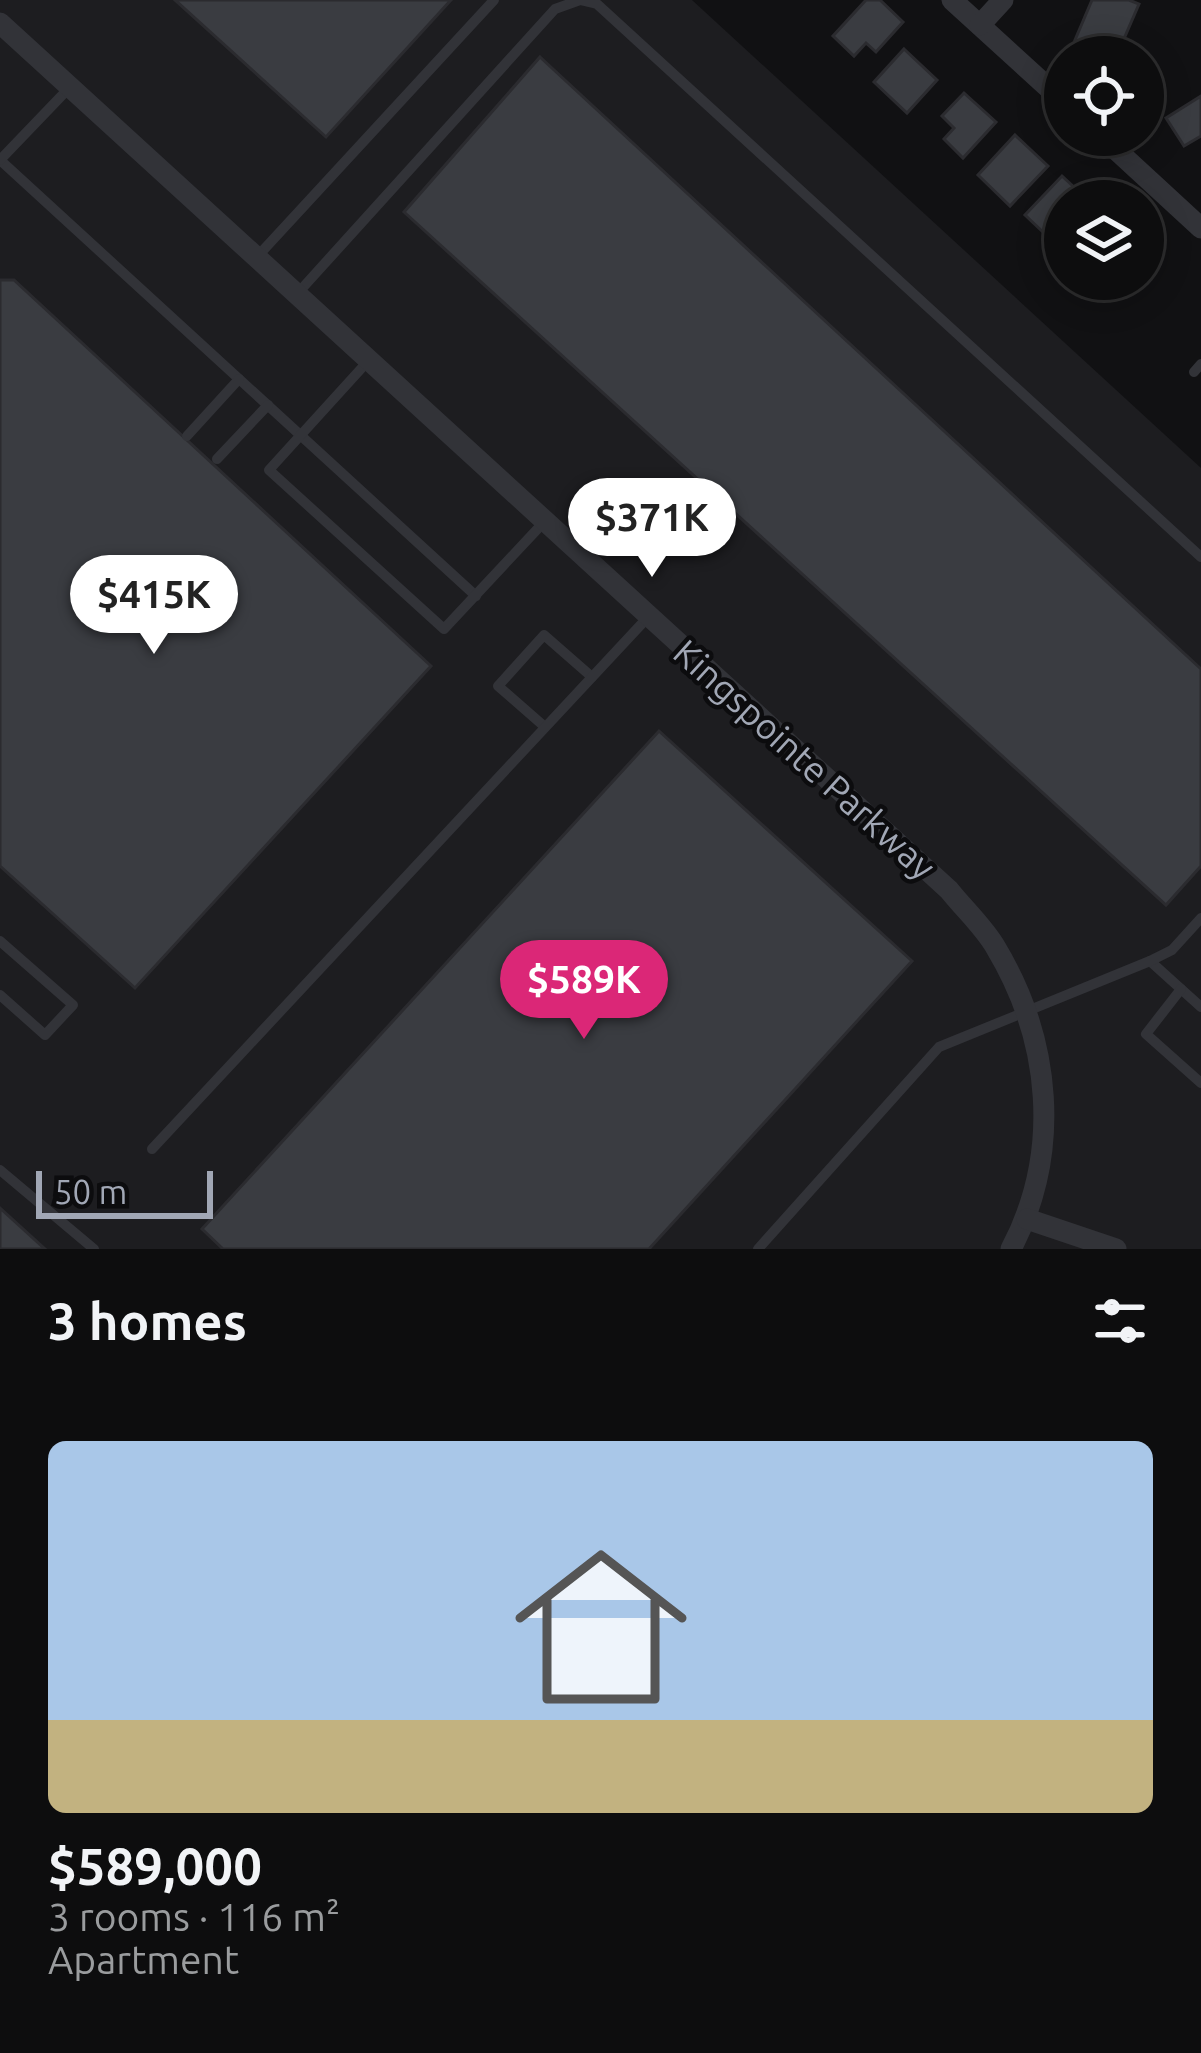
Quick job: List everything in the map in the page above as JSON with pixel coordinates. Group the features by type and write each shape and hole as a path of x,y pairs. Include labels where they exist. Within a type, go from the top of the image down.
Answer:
{"street":[{"path":"952,0 1044,84"},
{"path":"980,26 1003,0"},
{"name":"Kingspointe Parkway","path":"1,25 949,890 995,945 1027,1011 1043,1067 1043,1145 1027,1219 1011,1249"},
{"path":"1123,156 1201,228"},
{"path":"1027,1219 1116,1249"}],"lane":[{"path":"256,258 494,0"},
{"path":"297,294 555,9 580,1 598,4 1201,557"},
{"path":"70,87 0,160 476,596"},
{"path":"369,360 269,470 444,629 545,521"},
{"path":"187,436 239,379"},
{"path":"217,459 268,405"},
{"path":"152,1149 649,616"},
{"path":"545,728 498,686 544,635 592,677"},
{"path":"758,1249 940,1047 1150,962 1172,950 1201,918"},
{"path":"0,941 73,1005 45,1036 0,995"},
{"path":"1150,962 1201,1006"},
{"path":"1180,989 1146,1034 1201,1083"},
{"path":"0,1170 94,1249"}],"shaded area":[{"path":"0,0 692,0 1201,468 1201,1249 0,1249"}],"building":[{"path":"175,0 451,0 326,137"},
{"path":"866,0 880,0 903,22 876,52 866,43 854,56 833,36"},
{"path":"1092,0 1139,4 1125,36 1077,36"},
{"path":"904,49 937,80 907,113 874,82"},
{"path":"540,57 1201,669 1201,866 1166,905 404,212"},
{"path":"964,93 996,122 963,158 944,139 954,128 942,116"},
{"path":"1201,96 1201,136 1184,146 1166,118"},
{"path":"1015,135 1048,166 1010,206 978,175"},
{"path":"1044,195 1044,233 1025,215"},
{"path":"0,280 14,280 431,666 135,988 0,866"},
{"path":"659,731 912,961 649,1249 223,1249 202,1229"},
{"path":"0,1208 45,1249 0,1249"}]}
